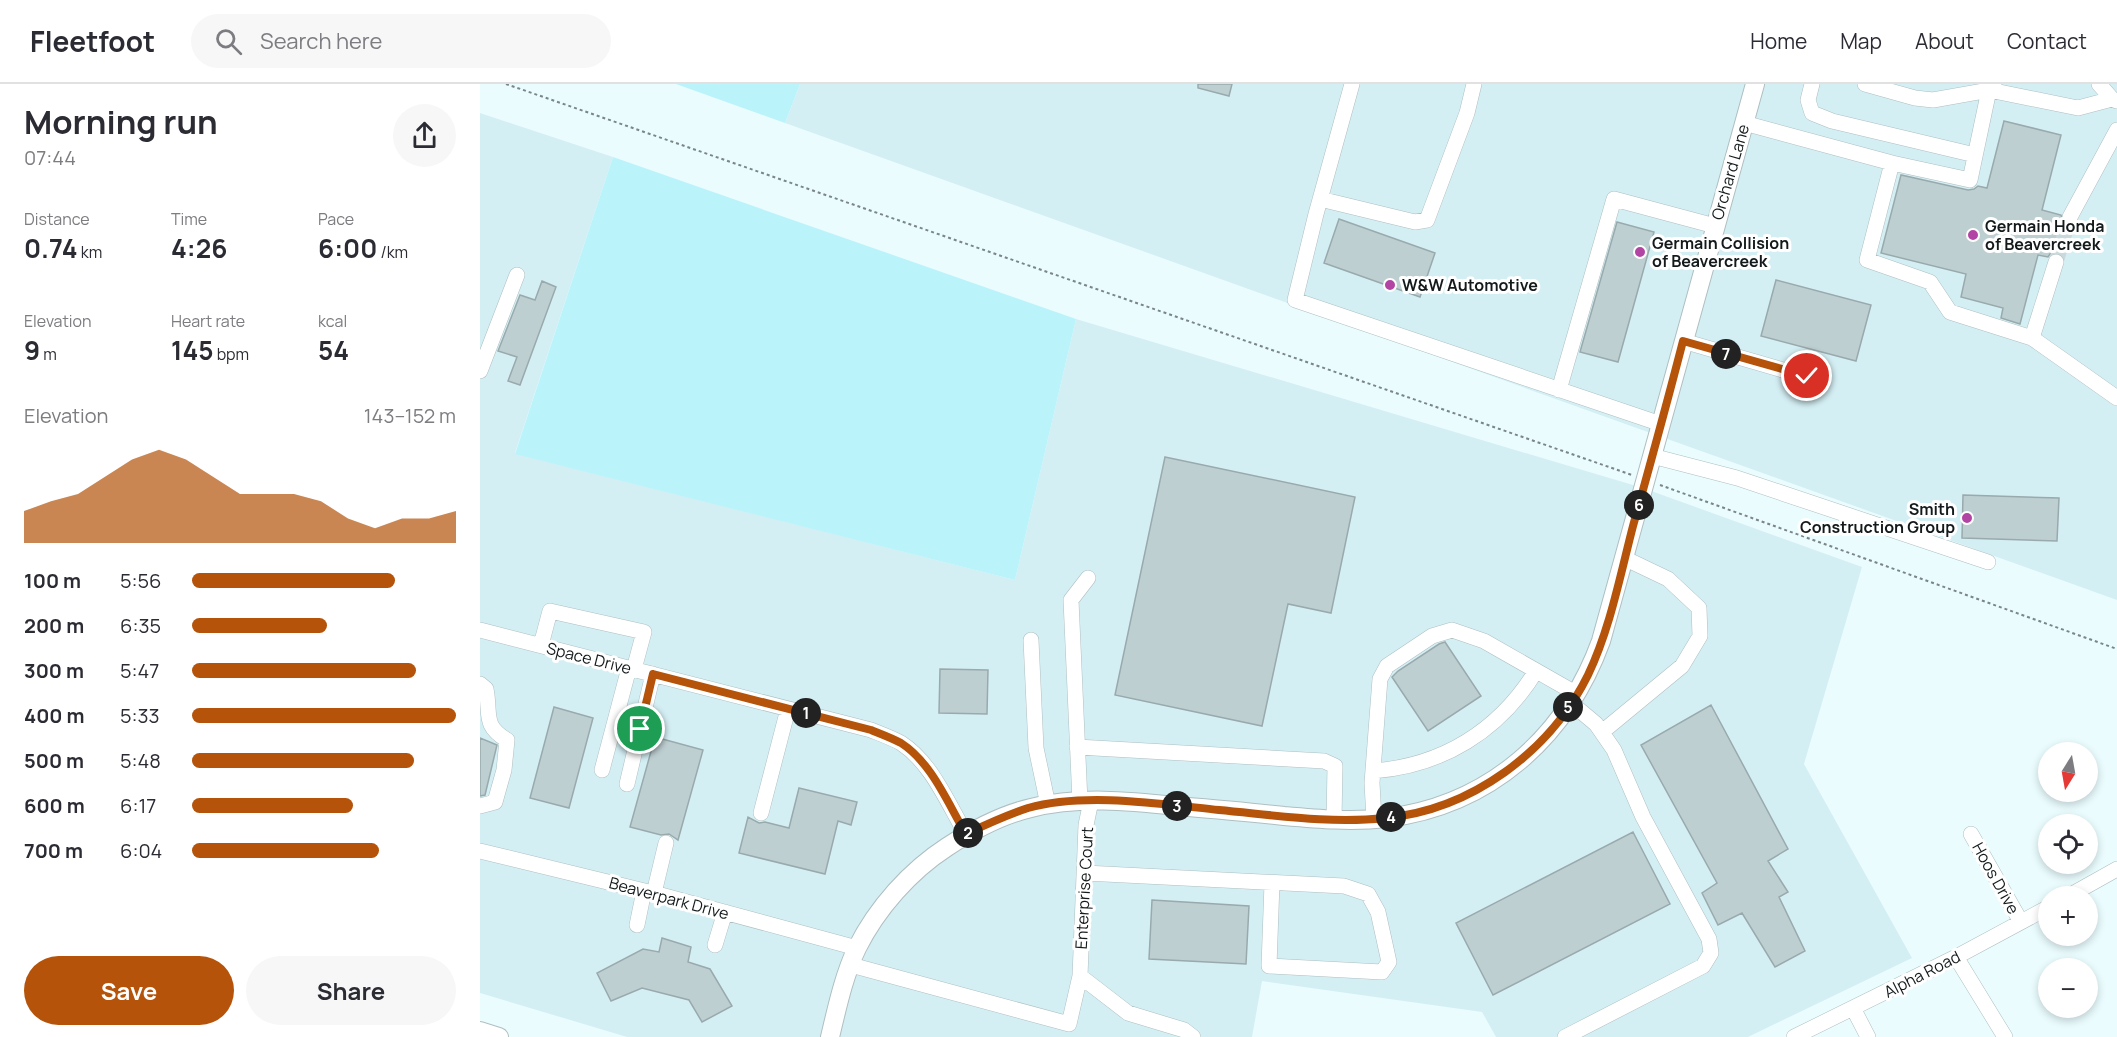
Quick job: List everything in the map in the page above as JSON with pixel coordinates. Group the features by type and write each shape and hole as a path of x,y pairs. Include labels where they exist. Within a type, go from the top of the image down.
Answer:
{"main road":[{"name":"Orchard Lane","path":"830,1037 854,957 895,892 915,871 938,853 966,834 1003,817 1031,808 1086,801 1138,802 1334,820 1402,816 1441,805 1487,784 1527,754 1556,725 1588,675 1601,641 1755,84"},
{"path":"480,1031 499,1037"}],"street":[{"path":"1352,84 1295,300 1661,424"},
{"path":"1320,199 1415,222 1427,220 1467,112 1474,84"},
{"path":"1812,84 1808,100 1812,113 1832,121 1975,155"},
{"path":"1865,84 1916,98 1933,100 1992,87 2078,108 2114,100 2100,84"},
{"path":"1744,123 1892,164 1970,180 1992,87"},
{"path":"2070,217 2117,130"},
{"path":"1892,164 1867,260 1930,282 1950,312 2032,338 2117,398"},
{"path":"1559,390 1614,199 1715,225"},
{"path":"2032,338 2056,262"},
{"path":"480,370 517,275"},
{"path":"1683,341 1807,376"},
{"path":"1652,456 1737,478 1988,562"},
{"path":"1602,732 1683,666 1700,636 1699,608 1668,579 1624,558"},
{"name":"Enterprise Court","path":"854,957 1069,1024 1080,976 1086,825 1086,801 1077,747 1071,600 1088,578"},
{"path":"541,645 550,610 644,632 602,770"},
{"name":"Space Drive","path":"480,630 871,730 899,742 928,770 966,834"},
{"path":"1374,819 1373,771 1380,680 1387,666 1432,636 1452,630 1484,641 1536,671 1574,698 1596,723 1614,750 1643,817 1709,939 1711,953 1703,966 1565,1037"},
{"path":"1030,640 1036,748 1048,805"},
{"path":"1373,771 1398,769 1431,759 1468,743 1506,710 1524,690 1536,671"},
{"path":"627,784 653,674"},
{"path":"480,684 486,689 489,704 484,723 507,740 504,771 495,802 480,806"},
{"path":"761,813 788,709"},
{"path":"1077,747 1324,761 1335,766 1334,820"},
{"name":"Hoos Drive","path":"1971,834 2021,922"},
{"path":"637,925 666,843"},
{"name":"Beaverpark Drive","path":"480,851 725,912 854,957"},
{"path":"2087,886 2117,869"},
{"path":"1085,873 1344,886 1368,894 1378,912 1389,962 1382,972 1269,966 1272,883"},
{"path":"715,945 725,912"},
{"name":"Alpha Road","path":"1794,1037 1956,957 2038,913"},
{"path":"1956,957 2005,1037"},
{"path":"1080,976 1128,1013 1184,1030 1193,1037"},
{"path":"1853,1008 1868,1037"}],"path":[{"path":"506,84 1646,480 2117,649"}],"shaded area":[{"path":"676,84 800,84 785,123"},
{"path":"800,84 2117,84 2117,600 785,123"},
{"path":"480,113 613,157 515,453 1015,580 1076,319 1643,488 1862,567 1804,764 1912,958 1748,1037 1496,1037 1482,1012 1262,981 1252,1037 627,1037 480,993"},
{"path":"613,157 1076,319 1015,580 515,454"}],"building":[{"path":"1198,84 1232,84 1229,96 1198,88"},
{"name":"Germain Honda of Beavercreek","path":"2004,121 2061,135 2042,210 2061,215 2064,224 2057,253 2050,254 2048,257 2038,255 2020,324 2001,318 2003,308 1961,297 1966,274 1881,253 1901,175 1968,190 1978,186 1987,188"},
{"path":"1339,219 1435,253 1420,297 1324,263"},
{"path":"1617,222 1654,232 1618,362 1580,352"},
{"path":"1776,280 1871,305 1856,361 1761,336"},
{"path":"542,281 556,287 520,385 508,381 517,357 498,351 520,295 535,300"},
{"path":"1165,457 1355,497 1331,613 1288,604 1262,726 1115,695"},
{"path":"1963,495 2059,498 2057,541 1962,538"},
{"path":"1445,642 1481,696 1428,731 1392,677"},
{"path":"940,669 988,670 987,714 939,713"},
{"path":"1711,705 1788,849 1768,861 1788,892 1779,897 1805,951 1775,967 1742,913 1718,925 1702,893 1717,883 1641,745"},
{"path":"554,707 593,718 569,808 530,798"},
{"path":"655,737 703,750 678,840 669,834 661,835 630,827"},
{"path":"480,738 497,745 485,795 480,796"},
{"path":"799,788 857,802 851,825 838,821 825,874 739,853 748,817 759,823 765,822 789,828"},
{"path":"1633,832 1670,904 1493,995 1456,923"},
{"path":"1152,900 1249,906 1246,964 1149,959"},
{"path":"662,938 691,947 688,962 710,969 732,1006 702,1022 689,1000 642,988 611,1001 597,973 643,949 659,952"}],"tunnel":[{"path":"2056,262 2070,217"}],"place":[{"name":"Germain Honda of Beavercreek","path":"1973,235"},
{"name":"Germain Collision of Beavercreek","path":"1640,252"},
{"name":"W&W Automotive","path":"1390,285"},
{"name":"Smith Construction Group","path":"1967,518"}],"route":[{"path":"640,729 653,674 871,730 899,742 928,770 966,834 990,822 1031,808 1091,801 1138,802 1329,820 1384,819 1441,805 1479,789 1511,768 1527,754 1556,725 1588,675 1601,641 1683,341 1807,376"}]}
